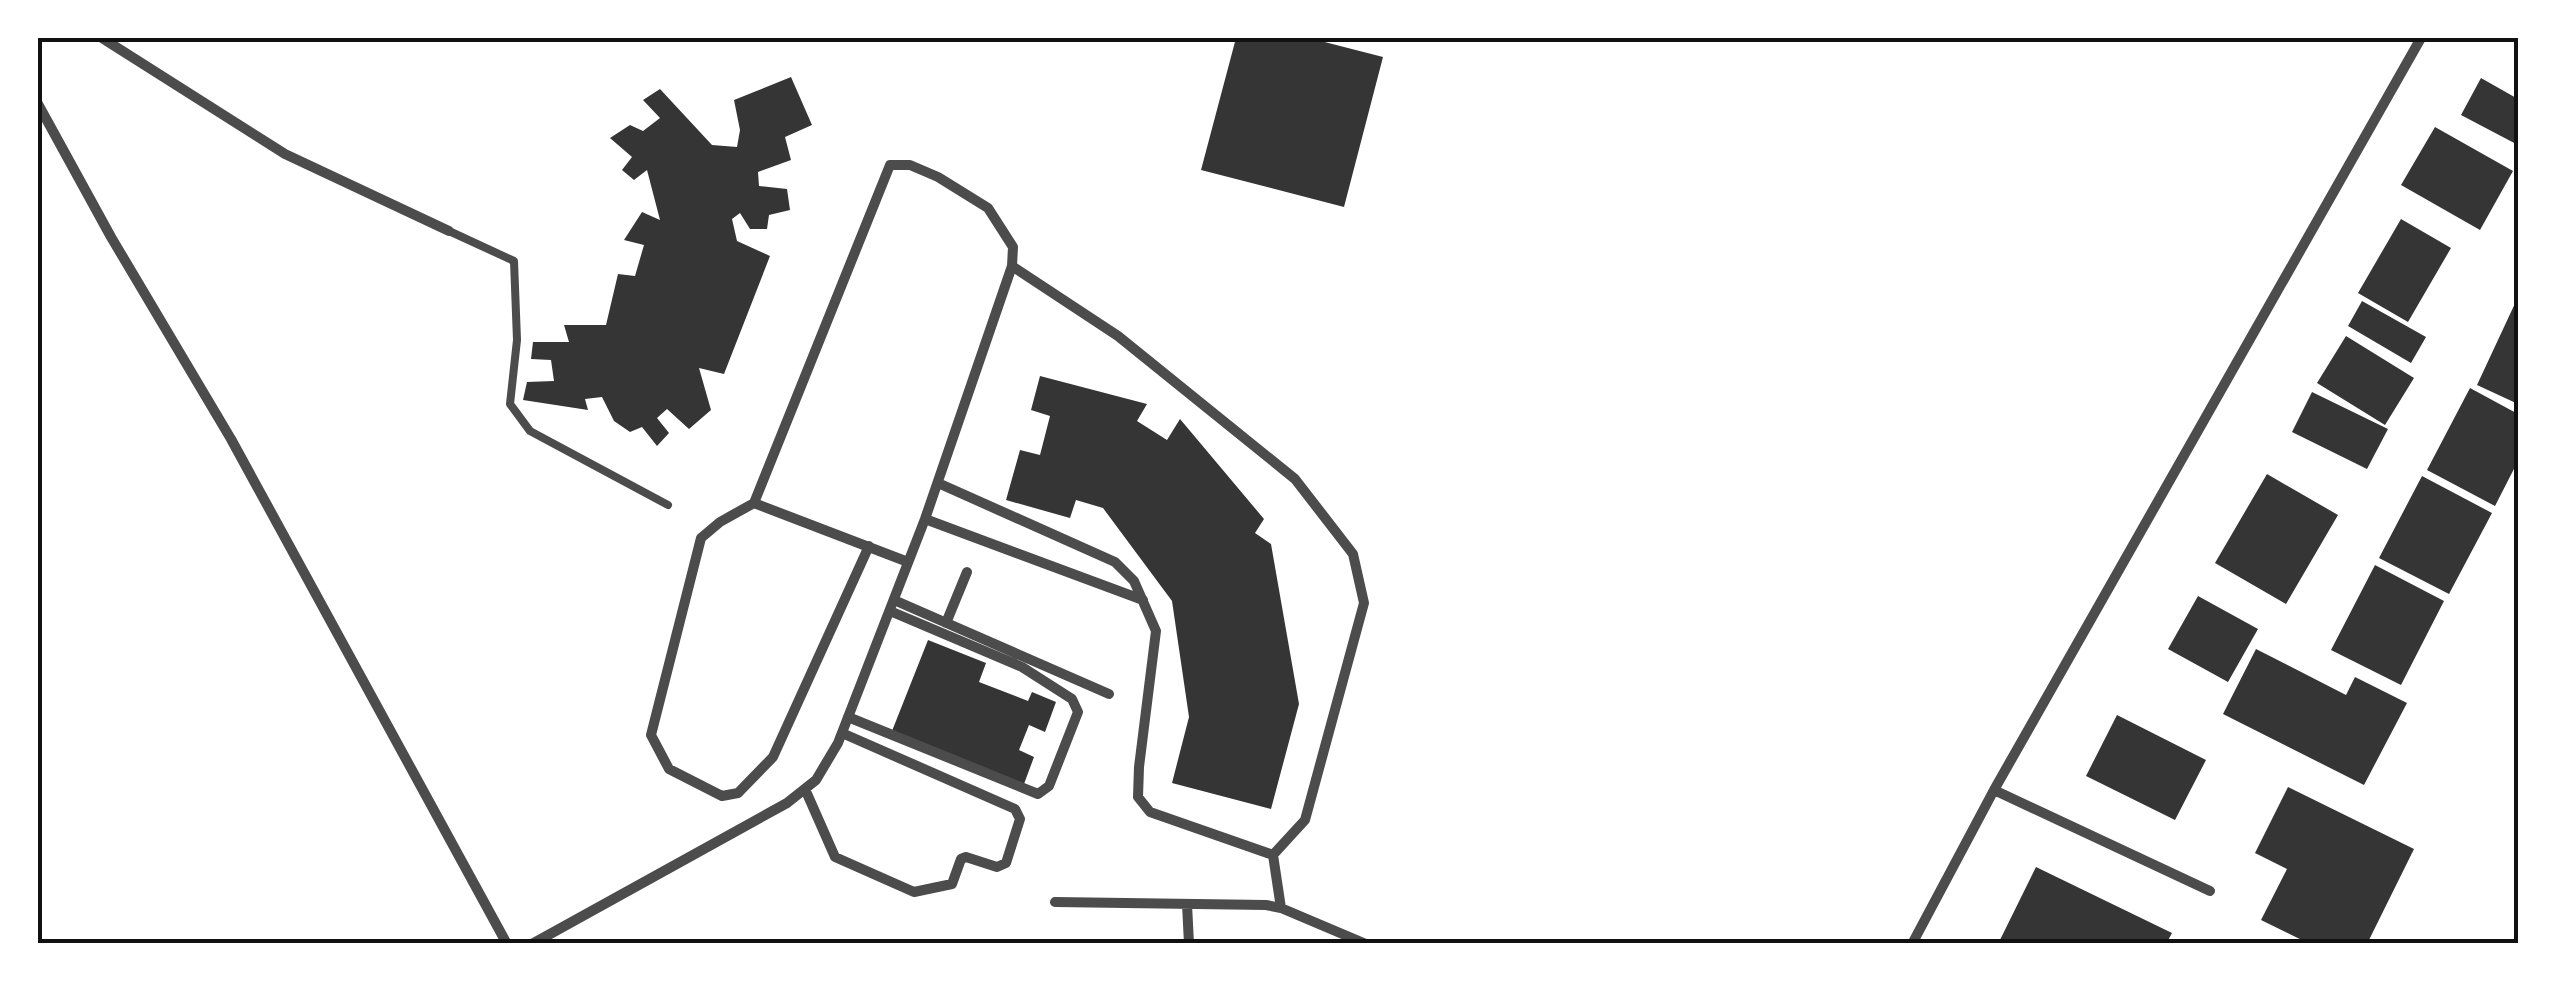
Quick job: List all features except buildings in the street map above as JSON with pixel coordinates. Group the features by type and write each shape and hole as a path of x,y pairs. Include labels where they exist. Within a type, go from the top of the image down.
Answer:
{"street":[{"path":"102,38 285,154 449,230"},
{"path":"1912,944 1994,790 2421,38"},
{"path":"38,104 110,237 231,439 507,944"},
{"path":"532,944 788,803 816,780 842,733 926,519 1012,266 1013,247 988,208 910,165 890,166 754,503 701,538 651,735 669,769 722,796 738,793 773,757 869,546"},
{"path":"1012,266 1118,336 1295,479 1352,554 1364,603 1304,820 1273,855"},
{"path":"938,482 1116,562 1134,581 1156,632 1138,767 1138,797 1150,812 1273,855"},
{"path":"754,503 908,562"},
{"path":"926,519 1143,600"},
{"path":"946,623 967,572"},
{"path":"892,606 946,623 1109,694"},
{"path":"848,717 1038,794 1049,786 1078,712 1072,699 1022,667 892,606"},
{"path":"805,789 835,858 914,892 952,884 961,859 966,857 997,867 1006,862 1020,819 1015,809 842,733"},
{"path":"1994,790 2210,891"},
{"path":"1273,855 1281,908"},
{"path":"1054,902 1266,905 1366,944"},
{"path":"1187,904 1189,944"}],"lane":[{"path":"449,230 514,261 517,340 510,404 530,431 668,505"}]}
